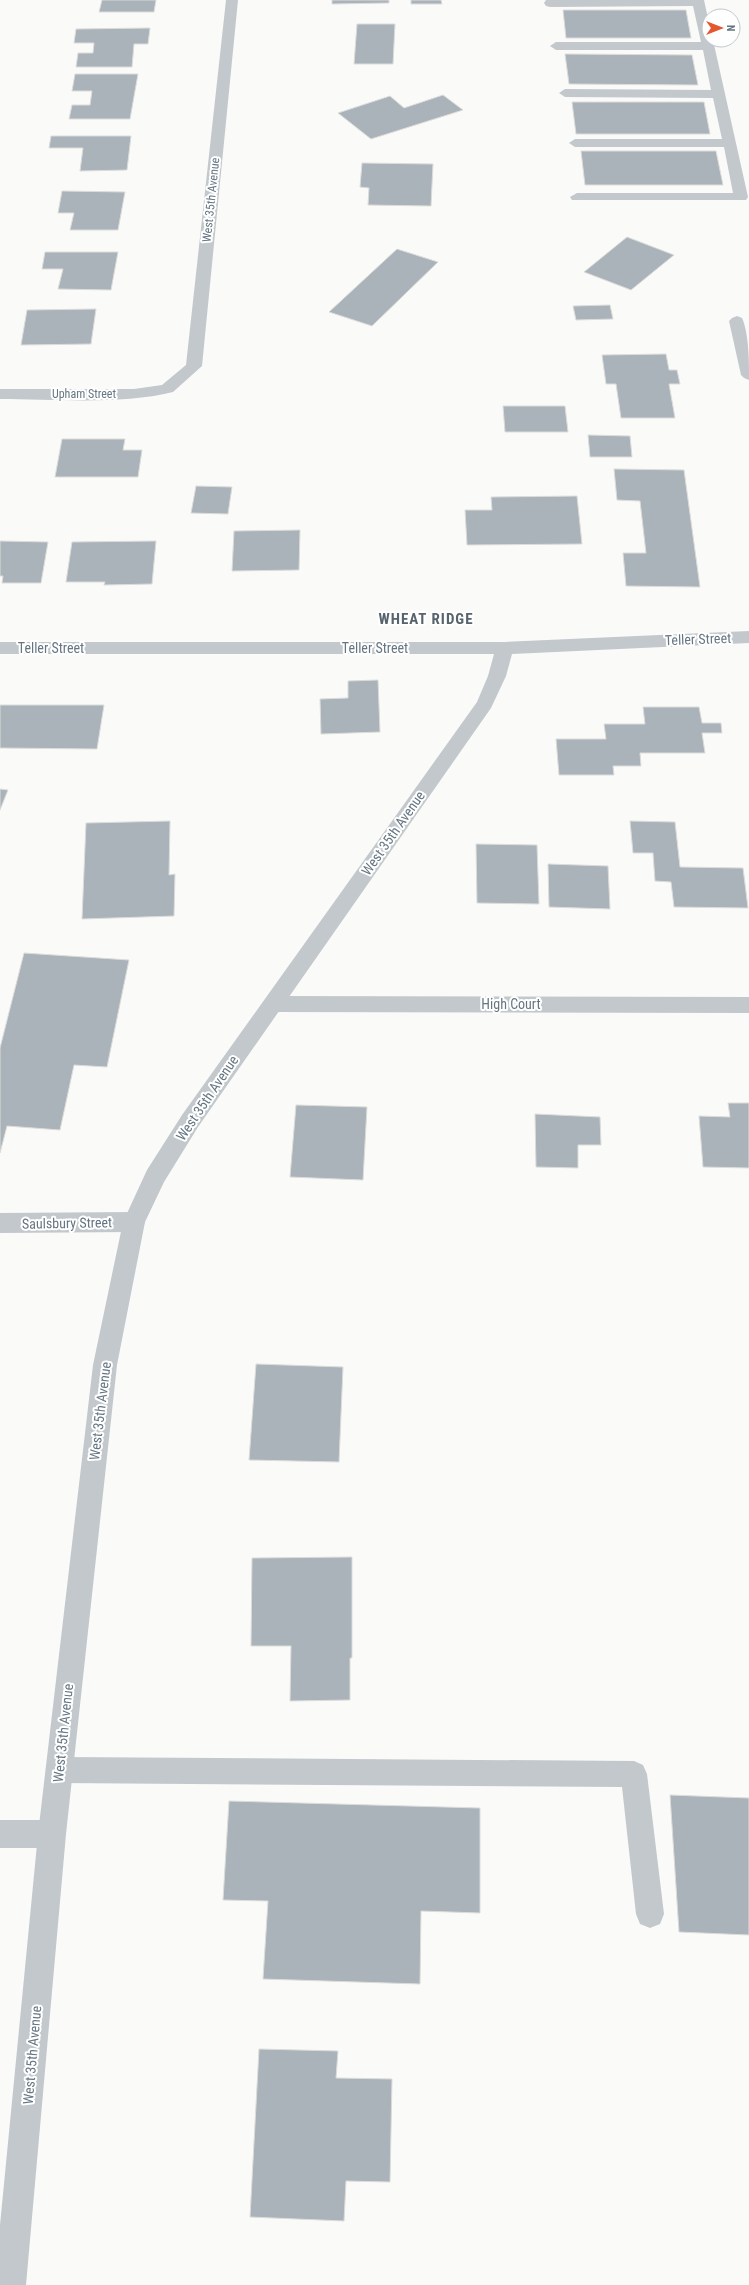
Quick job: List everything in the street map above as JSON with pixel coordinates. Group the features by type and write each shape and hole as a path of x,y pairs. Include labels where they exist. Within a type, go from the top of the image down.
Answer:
{"street":[{"name":"West 35th Avenue","path":"167,389 194,366 232,0"},
{"path":"737,321 749,375"},
{"name":"Upham Street","path":"0,394 134,394 167,389"},
{"name":"Teller Street","path":"0,648 505,648 749,637"},
{"name":"West 35th Avenue","path":"10,2285 52,1834 105,1365 134,1222 155,1177 190,1121 485,704 497,676 505,648"},
{"name":"High Court","path":"273,1004 749,1004"},
{"name":"Saulsbury Street","path":"0,1223 134,1222"},
{"path":"0,1834 52,1834"}],"lane":[{"path":"550,3 698,1 701,14"},
{"path":"556,46 701,46"},
{"path":"577,197 741,197 708,48"},
{"path":"564,93 719,94"},
{"path":"575,143 729,143"},
{"path":"59,1770 634,1774 650,1914"}],"building":[{"path":"102,0 156,0 154,12 99,12"},
{"path":"332,0 389,0 389,3 332,4"},
{"path":"411,0 441,0 442,4 411,4"},
{"path":"563,10 686,10 691,38 566,38"},
{"path":"357,24 395,24 393,64 354,64"},
{"path":"150,28 148,44 134,44 132,67 76,67 78,53 93,53 94,43 74,43 76,29"},
{"path":"565,54 692,55 698,85 569,84"},
{"path":"75,74 138,74 130,119 69,119 72,105 90,105 92,91 72,91"},
{"path":"443,95 463,110 371,139 338,113 390,96 404,108"},
{"path":"572,102 704,102 710,134 576,134"},
{"path":"51,136 131,136 127,170 80,171 83,148 49,148"},
{"path":"581,151 716,151 723,185 585,185"},
{"path":"362,163 433,164 431,206 368,205 369,188 360,187"},
{"path":"62,191 125,192 118,230 70,230 74,213 58,213"},
{"path":"627,237 674,255 631,290 584,272"},
{"path":"397,249 438,262 372,326 329,312"},
{"path":"45,252 118,252 111,290 58,289 63,269 42,269"},
{"path":"610,305 613,319 576,320 573,306"},
{"path":"96,309 91,344 21,345 27,310"},
{"path":"666,354 669,370 677,370 680,384 669,384 675,418 621,418 616,384 606,384 602,355"},
{"path":"503,406 565,406 568,432 505,432"},
{"path":"588,435 630,436 632,457 590,457"},
{"path":"62,439 125,439 123,450 142,450 138,477 55,477"},
{"path":"614,469 684,470 700,587 626,586 623,553 646,553 640,501 617,500"},
{"path":"196,486 232,487 228,514 191,513"},
{"path":"577,496 582,544 467,545 465,510 492,510 491,497"},
{"path":"300,530 299,570 232,571 234,531"},
{"path":"0,541 48,542 41,583 2,583 3,576 0,576"},
{"path":"156,541 152,584 104,585 105,582 66,582 72,542"},
{"path":"378,680 380,732 321,734 320,699 348,698 348,681"},
{"path":"0,705 104,705 97,749 0,748"},
{"path":"643,707 699,707 702,723 721,723 722,733 702,733 705,753 640,753 641,766 613,766 614,775 559,775 556,739 606,739 604,724 645,724"},
{"path":"0,789 8,790 0,810"},
{"path":"170,821 169,875 175,874 174,916 82,919 86,823"},
{"path":"630,821 675,822 680,867 743,868 748,908 674,907 671,882 655,881 653,853 633,853"},
{"path":"476,844 537,845 539,904 477,903"},
{"path":"548,864 608,866 610,909 549,907"},
{"path":"24,953 129,960 107,1067 74,1065 60,1130 7,1126 0,1153 0,1048"},
{"path":"728,1103 749,1103 749,1168 703,1167 699,1116 730,1117"},
{"path":"296,1105 367,1107 363,1180 290,1177"},
{"path":"535,1114 600,1117 601,1145 578,1145 578,1168 536,1167"},
{"path":"256,1364 343,1367 339,1462 249,1460"},
{"path":"352,1557 352,1658 350,1658 350,1700 290,1701 291,1646 251,1646 252,1558"},
{"path":"670,1795 749,1798 749,1935 679,1932"},
{"path":"229,1801 480,1808 480,1913 421,1911 420,1984 263,1979 268,1901 223,1900"},
{"path":"259,2049 338,2051 336,2078 392,2079 390,2182 346,2181 344,2221 250,2217"}],"district":[{"name":"WHEAT RIDGE","path":"426,619"}]}
